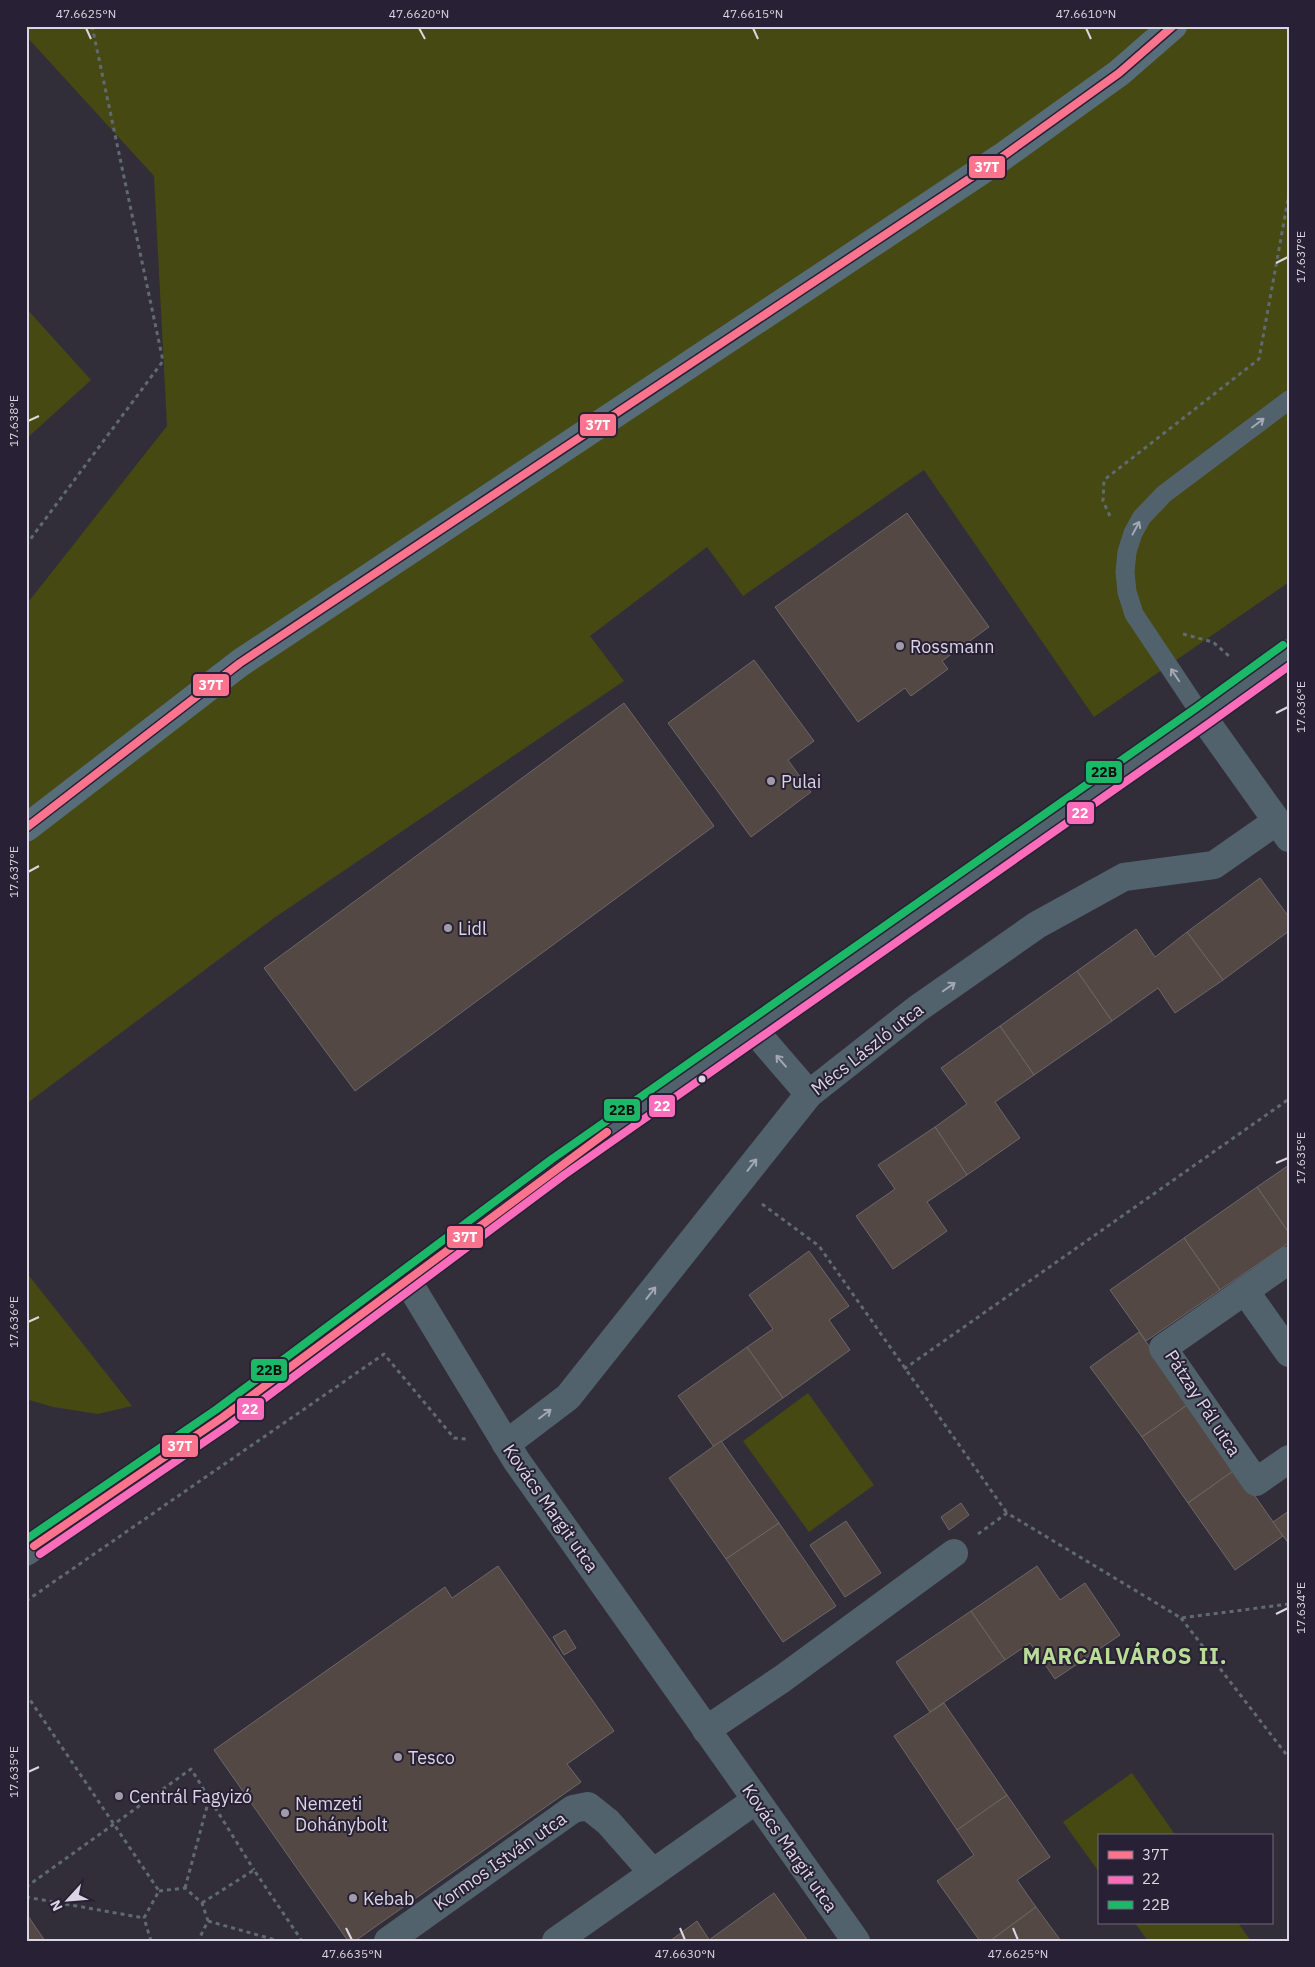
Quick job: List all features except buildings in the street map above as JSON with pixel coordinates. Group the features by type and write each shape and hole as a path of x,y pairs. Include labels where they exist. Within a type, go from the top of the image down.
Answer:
{"main road":[{"path":"26,828 240,664 1002,157 1119,73 1173,26"}],"street":[{"path":"29,1545 223,1418 558,1167 1289,653"},
{"path":"1202,716 1283,829"},
{"name":"Mécs László utca","path":"506,1444 568,1397 809,1094 917,1009 1037,926 1124,877 1214,865 1283,829"},
{"path":"753,1029 809,1094"},
{"name":"Pátzay Pál utca","path":"1289,1260 1163,1348 1256,1482 1289,1459"},
{"name":"Kovács Margit utca","path":"408,1280 506,1444 856,1941"},
{"path":"1245,1290 1289,1353"},
{"path":"706,1730 782,1679 954,1553"},
{"path":"556,1941 756,1800"},
{"name":"Kormos István utca","path":"388,1941 573,1809 588,1806 608,1822 653,1873"}],"lane":[{"path":"1202,716 1134,614 1127,592 1125,572 1127,552 1133,534 1142,517 1164,494 1289,400"}],"path":[{"path":"26,545 164,361 92,26"},
{"path":"904,1369 1289,1098"},
{"path":"736,1185 819,1246 1007,1513 1182,1618 1289,1758"},
{"path":"26,1600 384,1354 454,1438 506,1444"},
{"path":"954,1553 1007,1513"},
{"path":"1182,1618 1289,1604"},
{"path":"26,1694 159,1891"},
{"path":"26,1887 191,1769 254,1870 302,1941"},
{"path":"185,1888 209,1798"},
{"path":"202,1903 254,1870"},
{"path":"159,1891 185,1888 202,1903 208,1922 198,1941"},
{"path":"150,1941 144,1918 159,1891"},
{"path":"26,1897 144,1918"},
{"path":"208,1922 279,1941"}],"shaded area":[{"path":"26,26 1289,26 1289,582 1094,717 924,470 743,596 707,547 590,636 624,681 274,918 26,1104 26,605 167,426 154,176 26,36"},
{"path":"26,308 91,380 26,439"},
{"path":"26,1272 132,1406 98,1414 53,1407 26,1399"},
{"path":"808,1393 874,1485 809,1532 743,1441"},
{"path":"1132,1773 1175,1834 1098,1834 1098,1871 1063,1822"},
{"path":"1136,1924 1239,1924 1251,1941 1148,1941"}],"transit line":[{"name":"37T","path":"26,828 240,663 1002,157 1119,73 1173,26"},
{"name":"22B","path":"28,1538 217,1409 552,1159 1283,645"},
{"name":"22","path":"40,1554 229,1425 564,1175 1289,666"},
{"name":"37T","path":"34,1546 223,1417 607,1132"}],"place":[{"name":"Rossmann","path":"900,646"},
{"name":"Pulai","path":"771,781"},
{"name":"Lidl","path":"448,928"},
{"name":"Tesco","path":"398,1757"},
{"name":"Centrál Fagyizó","path":"119,1796"},
{"name":"Nemzeti Dohánybolt","path":"285,1813"},
{"name":"Kebab","path":"353,1898"}],"district":[{"name":"MARCALVÁROS II.","path":"1125,1655"}]}
